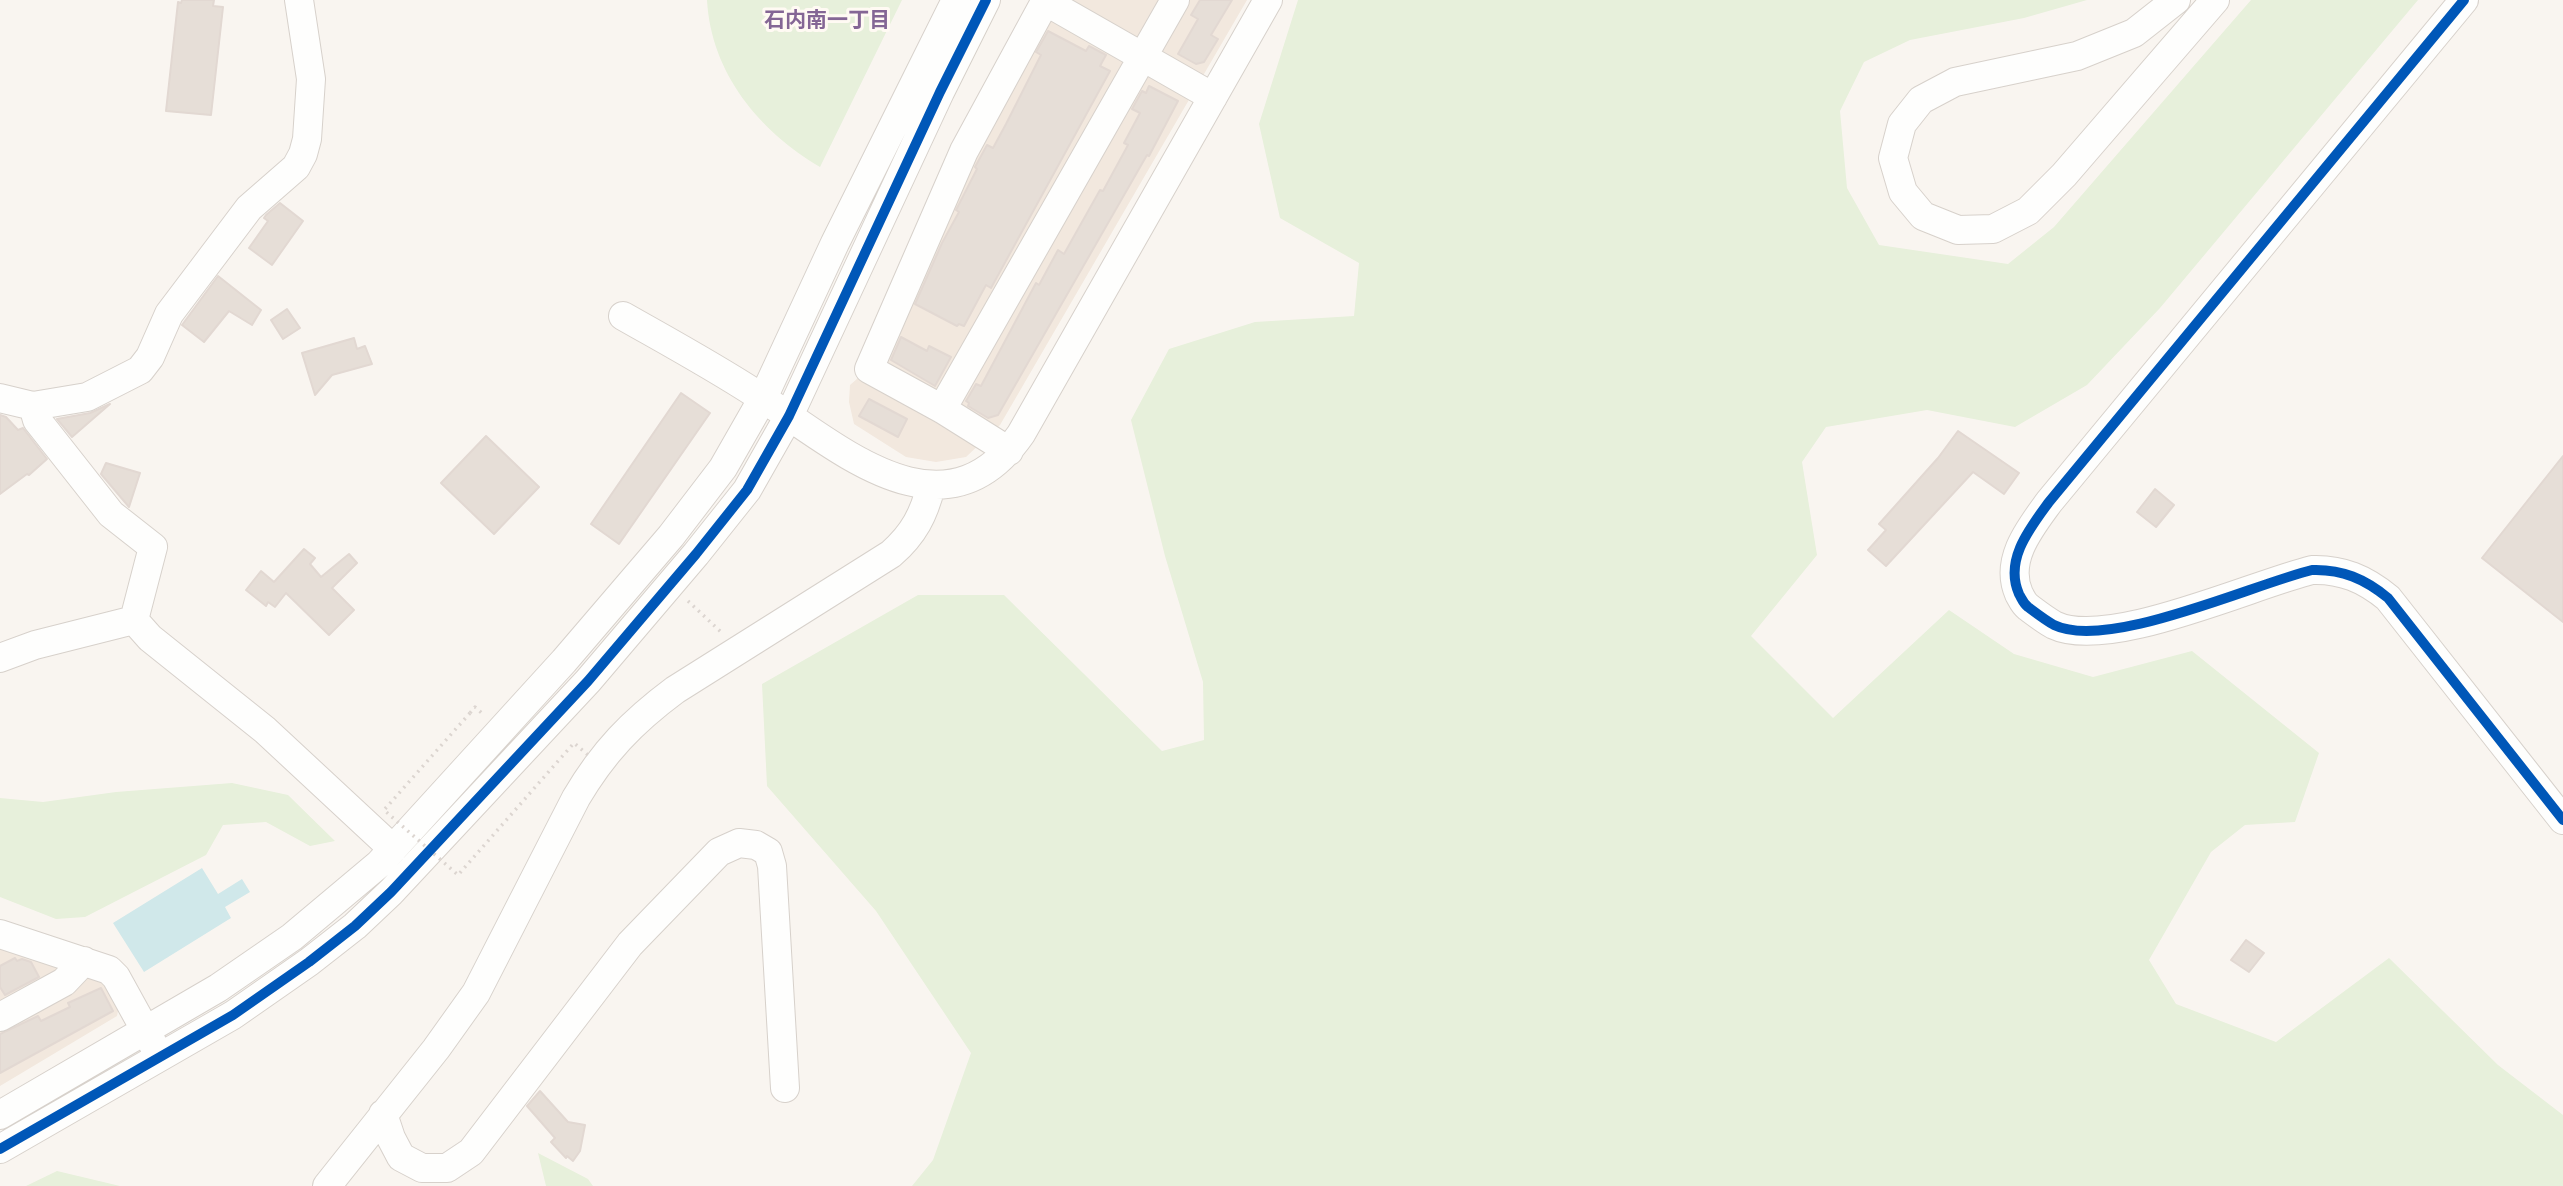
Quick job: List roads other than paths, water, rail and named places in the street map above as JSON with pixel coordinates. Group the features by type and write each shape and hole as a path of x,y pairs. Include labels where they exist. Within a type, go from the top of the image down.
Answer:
{"street":[{"path":"0,398 33,406 87,397 141,370 150,357 169,314 249,208 296,167 307,139 311,79 298,0"},
{"path":"0,1115 218,988 292,937 368,874 393,849 564,661 671,536 723,468 763,398 835,243 956,0"},
{"path":"0,1149 233,1015 355,926 391,892 589,681 747,490 789,416 940,92 986,0"},
{"path":"942,409 1175,0"},
{"path":"623,316 763,398 879,472 896,480 931,486 967,480 983,472 1009,451 1028,422 1268,0"},
{"path":"2176,0 2134,33 2077,56 1955,82 1922,100 1902,124 1893,159 1903,192 1923,216 1958,230 1993,229 2028,211 2064,175 2215,0"},
{"path":"2464,0 2049,502 2025,536 2015,563 2016,587 2024,604 2056,625 2088,632 2114,630 2157,619 2312,570 2333,569 2357,577 2388,598 2563,820"},
{"path":"1009,451 942,409 869,369 964,150 1046,1 1213,97"},
{"path":"33,406 37,420 111,514 153,547 134,620"},
{"path":"327,1186 436,1049 476,993 576,798 593,768 617,739 645,712 675,690 891,554 906,541 918,525 931,486"},
{"path":"134,620 150,638 265,730 393,849"},
{"path":"0,658 35,645 134,620"},
{"path":"383,1114 401,1157 422,1168 447,1168 471,1152 630,944 719,852 739,843 756,845 768,852 772,866 785,1088"},
{"path":"0,933 113,973 160,1058"},
{"path":"0,1017 64,982 84,961"}],"water":[{"path":"202,868 218,894 242,879 250,892 225,907 231,918 144,972 113,923"}],"district":[{"name":"石内南一丁目","path":"827,21"}]}
